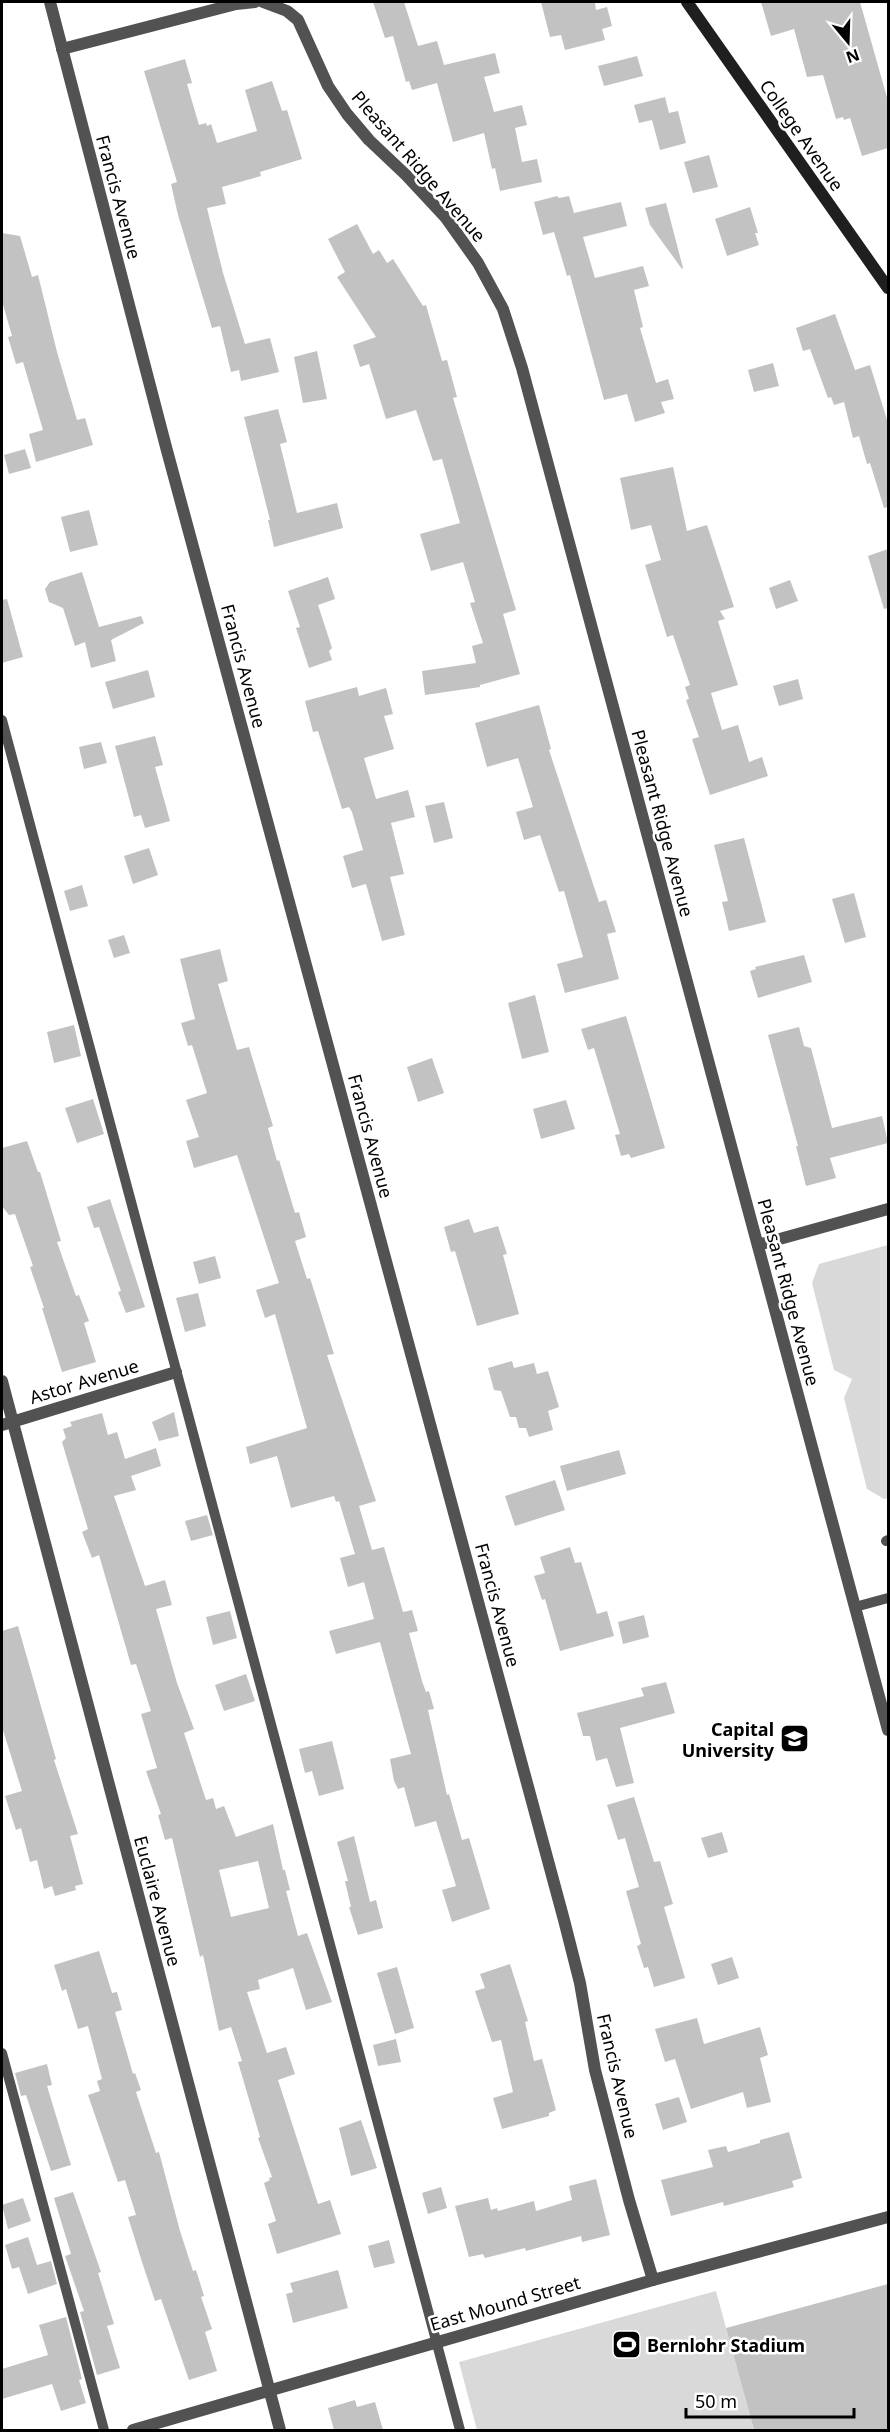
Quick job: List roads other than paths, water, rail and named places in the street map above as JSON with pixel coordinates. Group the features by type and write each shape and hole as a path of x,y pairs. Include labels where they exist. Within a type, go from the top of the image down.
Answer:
{"main road":[{"name":"College Avenue","path":"687,2 888,288"}],"street":[{"name":"Francis Avenue","path":"50,2 172,470 561,1909 580,1983 595,2070 652,2280"},
{"path":"62,49 236,4 255,2"},
{"name":"Pleasant Ridge Avenue","path":"263,2 287,11 298,20 328,86 347,114 369,140 446,218 478,263 502,309 528,391 888,1730"},
{"path":"758,1245 888,1209"},
{"name":"Astor Avenue","path":"7,1424 176,1372"},
{"name":"Euclaire Avenue","path":"2,1381 7,1424 280,2430"},
{"name":"East Mound Street","path":"133,2430 435,2341 888,2217"}],"lane":[{"path":"2,720 459,2430"},
{"path":"855,1606 888,1599"},
{"path":"2,2053 104,2430"}],"place":[{"name":"Capital University","path":"795,1739"},
{"name":"Bernlohr Stadium","path":"626,2345"}]}
